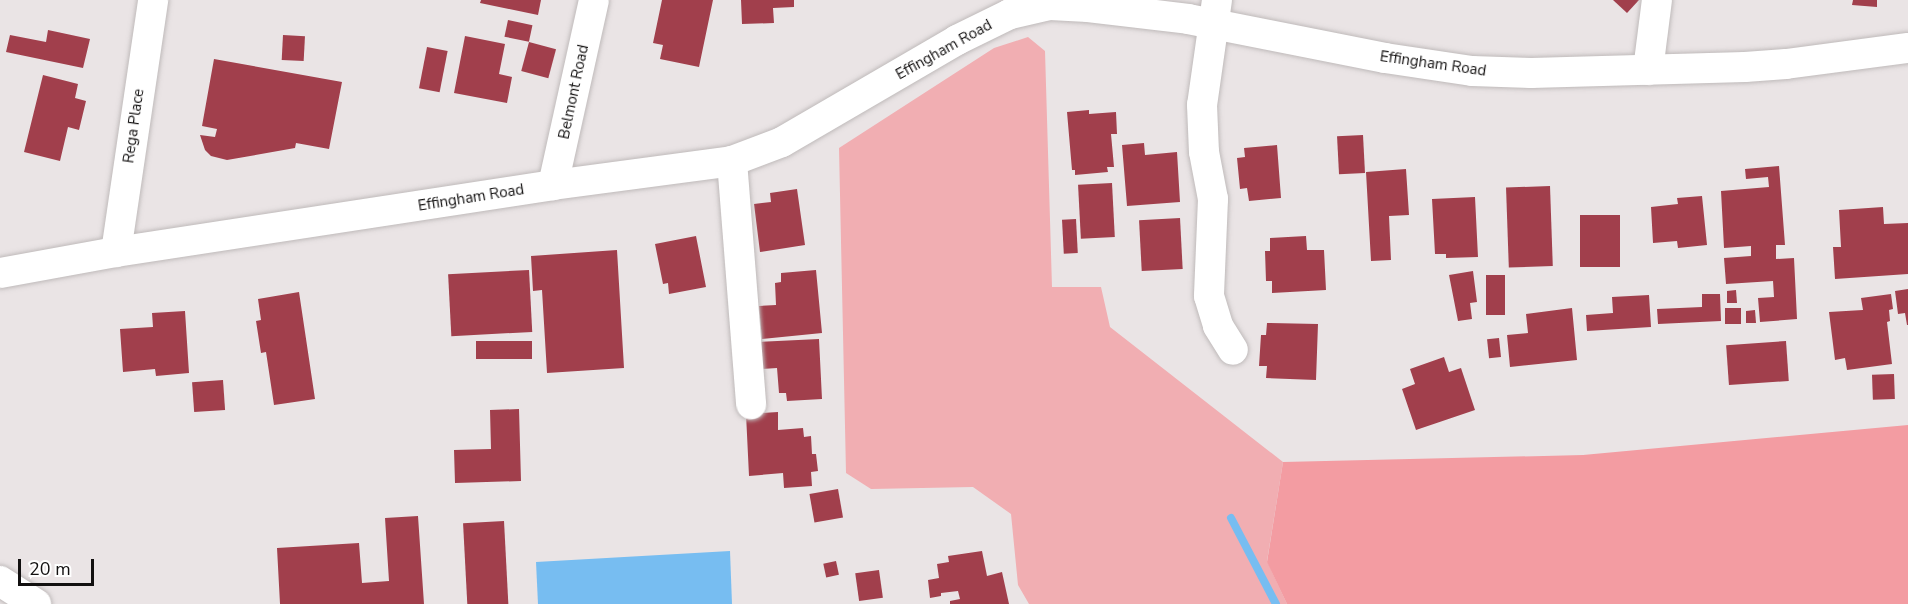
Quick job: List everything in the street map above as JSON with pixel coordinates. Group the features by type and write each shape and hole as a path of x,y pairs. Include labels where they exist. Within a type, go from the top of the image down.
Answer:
{"street":[{"name":"Rega Place","path":"116,252 153,0"},
{"name":"Belmont Road","path":"554,185 594,0"},
{"path":"1648,70 1657,0"},
{"name":"Effingham Road","path":"0,273 116,252 554,185 732,161 782,142 957,40 999,19 1050,3 1216,13 1385,58 1472,71 1531,73 1785,64 1908,48"},
{"path":"1216,13 1202,105 1204,152 1213,200 1209,296 1218,326 1233,350"},
{"path":"732,161 751,404"},
{"path":"0,581 36,604"}],"shaded area":[{"path":"1028,37 1045,51 1052,287 1101,287 1110,327 1283,462 1267,561 1287,604 1029,604 1018,585 1011,514 973,487 871,489 846,473 839,148 994,48"},
{"path":"1908,425 1908,604 1287,604 1267,562 1283,462 1583,455"}],"water":[{"path":"730,551 732,604 538,604 536,562"}],"building":[{"path":"481,0 541,0 538,15 480,3"},
{"path":"662,0 713,0 699,67 660,59 663,45 653,43"},
{"path":"741,0 794,0 794,7 773,8 774,23 742,24"},
{"path":"1613,0 1639,0 1627,13"},
{"path":"1853,0 1877,0 1877,7 1852,5"},
{"path":"508,20 532,25 529,42 504,37"},
{"path":"48,30 90,39 83,68 6,52 10,35 46,42"},
{"path":"283,35 305,36 304,61 282,60"},
{"path":"465,36 505,44 499,74 512,77 507,103 454,93"},
{"path":"529,42 556,49 548,78 521,71"},
{"path":"427,47 448,51 440,92 419,88"},
{"path":"214,59 342,82 329,149 296,143 295,148 227,160 211,156 205,150 200,135 215,137 217,129 202,126"},
{"path":"43,75 78,84 75,98 86,101 79,130 68,127 60,161 24,152"},
{"path":"1089,110 1089,114 1116,112 1117,134 1111,134 1114,167 1107,167 1108,172 1075,175 1075,170 1072,170 1067,112"},
{"path":"1363,135 1365,173 1339,174 1337,136"},
{"path":"1144,143 1145,155 1177,152 1180,202 1127,206 1122,145"},
{"path":"1277,145 1281,198 1249,201 1247,188 1240,189 1237,158 1245,157 1244,148"},
{"path":"1779,166 1785,245 1776,245 1776,259 1794,258 1797,319 1760,322 1758,298 1774,297 1773,281 1726,284 1724,258 1751,256 1751,246 1724,248 1721,191 1769,187 1768,177 1746,179 1745,169"},
{"path":"1406,169 1409,215 1389,216 1391,260 1371,261 1366,172"},
{"path":"1112,183 1115,237 1081,239 1078,185"},
{"path":"1550,186 1553,266 1509,267 1506,188"},
{"path":"797,189 805,245 760,252 754,204 771,202 770,193"},
{"path":"1702,196 1707,245 1678,248 1677,241 1653,243 1651,207 1678,204 1677,198"},
{"path":"1475,197 1478,257 1446,258 1446,254 1435,254 1432,199"},
{"path":"1883,207 1884,224 1908,223 1908,274 1835,279 1833,247 1841,247 1839,210"},
{"path":"1580,215 1620,215 1620,267 1580,267"},
{"path":"1180,218 1183,269 1142,271 1139,220"},
{"path":"1076,219 1078,253 1064,254 1062,220"},
{"path":"696,236 706,287 669,294 668,283 663,284 655,244"},
{"path":"1306,236 1307,250 1324,250 1326,290 1272,293 1272,281 1266,281 1265,251 1270,251 1270,238"},
{"path":"617,250 624,368 547,373 542,290 533,291 531,256"},
{"path":"529,270 532,332 451,336 448,274"},
{"path":"816,270 822,333 762,339 759,306 776,305 775,283 781,282 781,273"},
{"path":"1473,271 1477,302 1470,303 1472,319 1458,321 1449,275"},
{"path":"1486,275 1505,275 1505,315 1486,315"},
{"path":"1908,289 1907,325 1905,313 1898,314 1895,291"},
{"path":"1736,290 1737,303 1727,303 1727,291"},
{"path":"299,292 315,399 274,405 266,352 261,353 256,321 261,320 258,299"},
{"path":"1702,294 1720,294 1721,321 1658,324 1657,309 1702,307"},
{"path":"1891,294 1893,309 1889,310 1890,321 1887,322 1892,364 1847,370 1845,358 1835,360 1829,312 1863,310 1861,298"},
{"path":"1649,295 1651,327 1587,331 1586,315 1613,313 1612,297"},
{"path":"1572,308 1577,360 1510,367 1507,335 1528,333 1526,314"},
{"path":"1725,308 1741,308 1741,324 1725,324"},
{"path":"1755,310 1756,323 1746,323 1746,311"},
{"path":"185,311 189,373 156,376 155,369 123,372 120,329 153,327 152,313"},
{"path":"1267,323 1318,324 1316,380 1266,378 1267,366 1259,366 1261,335 1266,335"},
{"path":"1499,338 1501,357 1489,358 1487,339"},
{"path":"819,339 822,399 787,401 786,393 779,393 777,368 760,369 759,342"},
{"path":"476,341 532,341 532,359 476,359"},
{"path":"1786,341 1789,381 1729,385 1726,345"},
{"path":"1444,357 1449,372 1461,368 1475,410 1416,430 1402,389 1415,384 1410,369"},
{"path":"1894,374 1895,399 1873,400 1872,375"},
{"path":"223,380 225,410 194,412 192,382"},
{"path":"519,409 521,481 455,483 454,450 491,449 490,410"},
{"path":"778,412 778,430 803,428 804,437 811,436 812,454 816,454 818,471 811,472 812,486 784,488 783,473 749,476 746,414"},
{"path":"838,489 843,518 814,523 809,494"},
{"path":"418,516 424,604 280,604 277,548 359,543 362,583 389,581 385,518"},
{"path":"504,521 508,604 467,604 463,523"},
{"path":"982,551 987,576 1002,572 1009,604 950,604 950,601 960,599 958,591 941,593 941,596 930,598 928,580 939,578 937,564 949,562 948,556"},
{"path":"836,561 839,575 826,577 823,564"},
{"path":"879,570 883,598 859,601 855,573"}],"waterway":[{"path":"1231,518 1276,604"}]}
